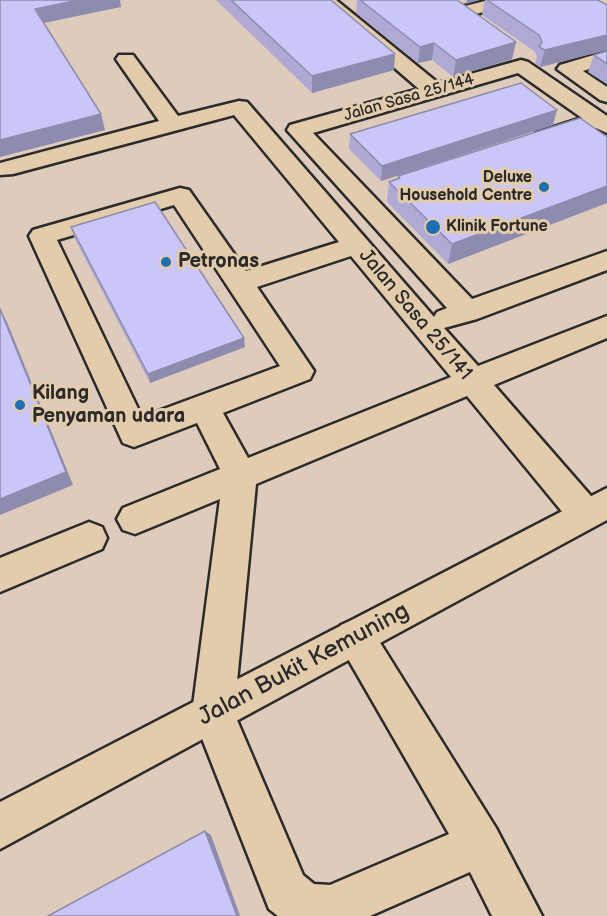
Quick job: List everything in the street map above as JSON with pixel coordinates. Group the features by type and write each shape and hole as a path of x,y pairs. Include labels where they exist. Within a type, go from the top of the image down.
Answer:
{"street":[{"path":"446,0 481,25"},
{"path":"463,12 511,0"},
{"path":"331,5 358,5"},
{"path":"331,5 434,91"},
{"path":"607,57 567,69 607,96"},
{"name":"Jalan Sasa 25/144","path":"466,312 372,194 298,130 434,91 519,58 603,123"},
{"path":"5,169 173,125 126,59"},
{"name":"Jalan Sasa 25/141","path":"173,125 238,108 472,381 596,509"},
{"path":"520,146 603,123"},
{"path":"180,195 239,283 299,371 134,434 42,236 180,195"},
{"path":"239,283 356,245"},
{"path":"426,327 607,260"},
{"path":"135,519 607,326"},
{"path":"204,407 240,476 213,713 286,892 306,908 331,909 480,844"},
{"name":"Jalan Bukit Kemuning","path":"0,826 596,509"},
{"path":"0,575 89,538"},
{"path":"356,638 480,844 518,916"}],"building":[{"path":"0,0 79,0 35,9 101,114 0,140"},
{"path":"231,0 331,0 395,54 312,76"},
{"path":"360,0 457,0 516,42 456,60 434,43 420,47"},
{"path":"487,0 598,0 607,5 607,35 545,50 539,47 542,42 539,35"},
{"path":"607,51 607,64 594,55"},
{"path":"521,83 557,110 382,166 350,134"},
{"path":"580,118 607,137 607,186 452,244 389,182 400,178 398,176"},
{"path":"155,202 244,338 148,374 71,227"},
{"name":"Kilang Penyaman udara","path":"0,309 66,472 0,499"},
{"path":"205,831 237,916 48,916"}],"place":[{"name":"Deluxe Household Centre","path":"544,187"},
{"name":"Klinik Fortune","path":"433,227"},
{"name":"Petronas","path":"166,262"},
{"name":"Kilang Penyaman udara","path":"20,405"}]}
